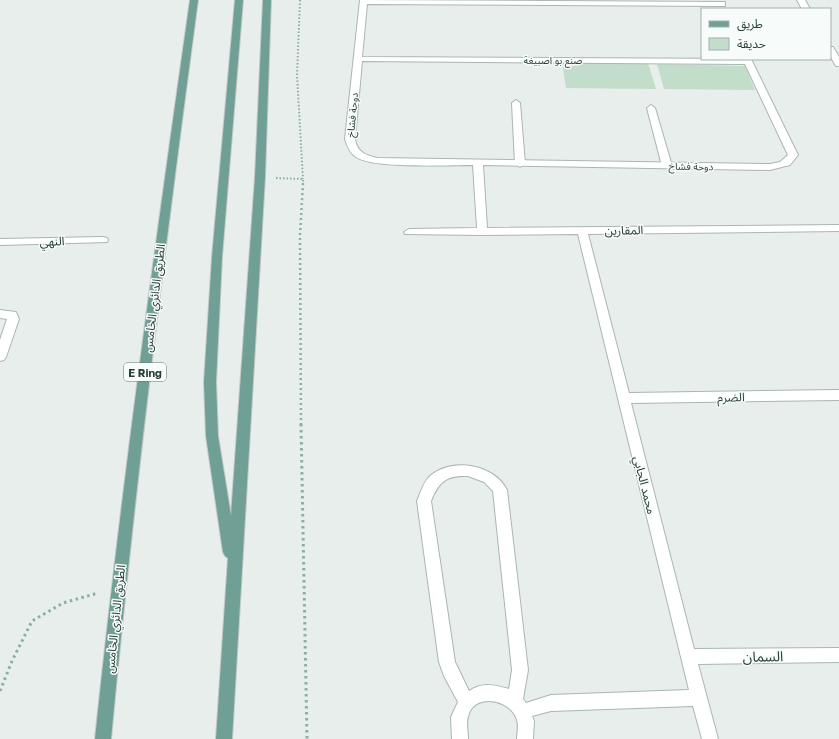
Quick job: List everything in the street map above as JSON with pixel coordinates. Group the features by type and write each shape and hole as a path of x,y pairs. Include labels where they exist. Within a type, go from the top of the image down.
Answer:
{"main road":[{"path":"234,575 212,436 210,382 217,257 239,0"},
{"path":"224,739 260,177 267,0"},
{"path":"267,13 274,0"},
{"name":"الطريق الدائري الخامس","path":"102,739 118,588 192,2"}],"street":[{"path":"364,1 722,4"},
{"name":"دوحة فشاخ","path":"364,1 350,139 351,147 356,154 377,161 667,166 782,166 791,161 794,155 748,60"},
{"path":"831,51 839,64"},
{"name":"صنع بو اصبيغة","path":"357,59 701,60"},
{"path":"516,103 520,164"},
{"path":"651,108 667,166"},
{"path":"478,163 482,232"},
{"name":"المقارين","path":"409,232 839,228"},
{"name":"محمد الجابي","path":"582,230 688,657 710,739"},
{"name":"النهي","path":"0,242 103,240"},
{"path":"0,314 12,316 13,319 0,356"},
{"name":"الضرم","path":"624,398 839,395"},
{"path":"466,701 450,671 447,662 424,501 428,490 435,480 447,473 466,470 479,473 491,479 500,490 520,670 519,706 526,726 525,739"},
{"name":"السمان","path":"688,657 839,655"},
{"path":"460,739 457,726 460,712 466,701 477,694 490,691 503,694 519,706 551,703 699,698"}],"path":[{"path":"300,0 297,75 303,179 300,235 300,353 307,739"},
{"path":"260,177 303,179"},
{"path":"0,691 12,661 32,621 63,603 118,588"}],"green space":[{"path":"562,62 648,63 656,89 566,88"},
{"path":"657,64 745,66 755,90 664,89"}]}
